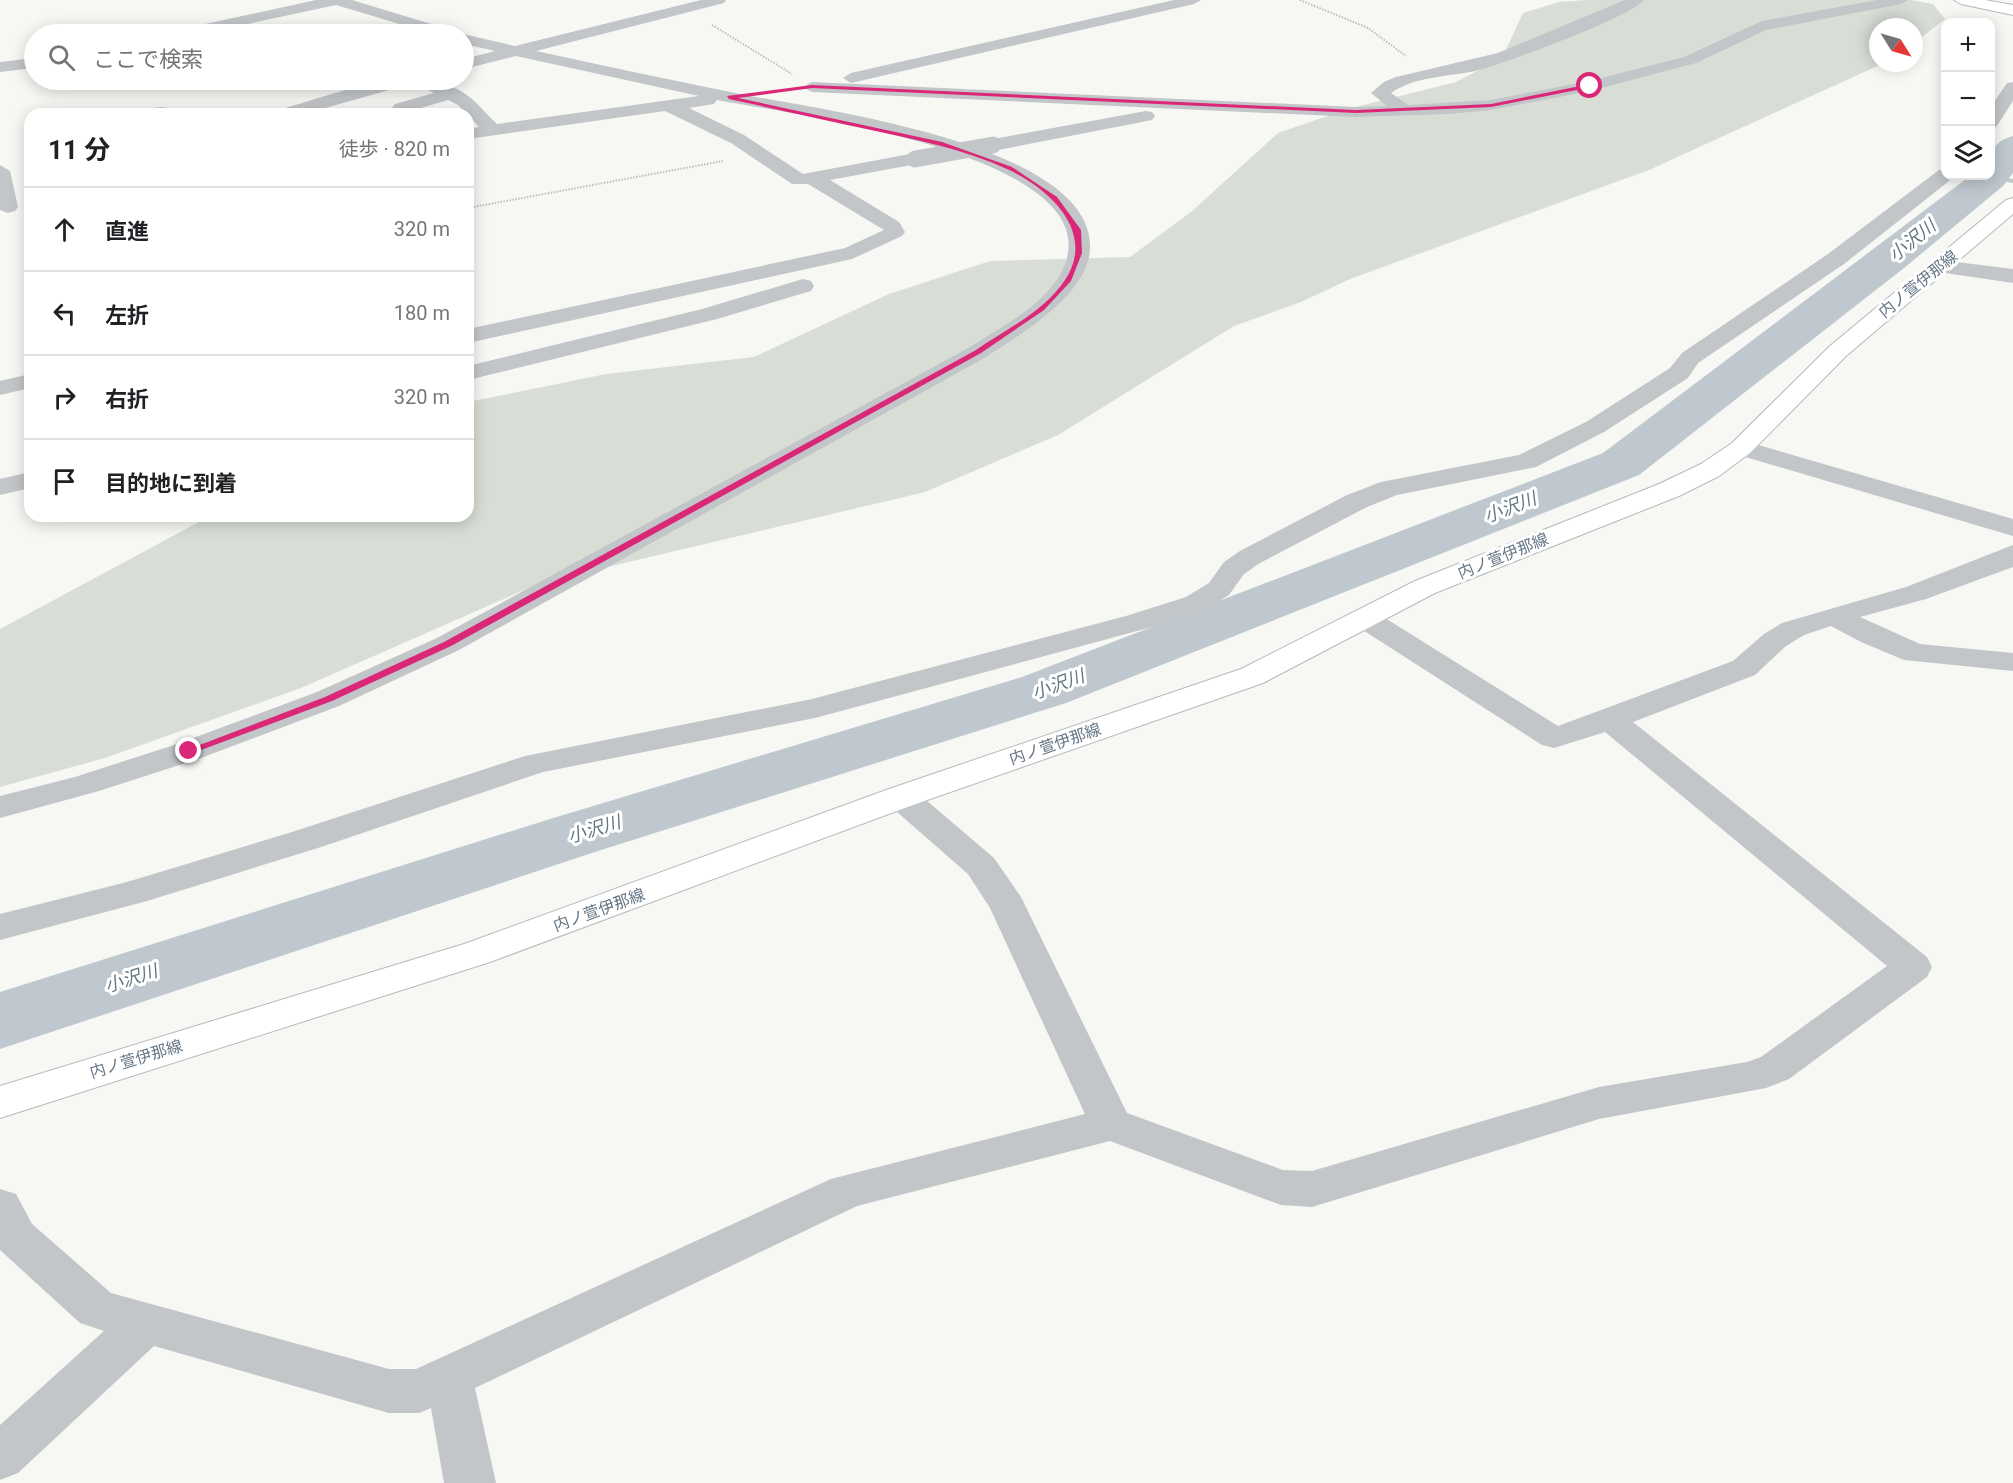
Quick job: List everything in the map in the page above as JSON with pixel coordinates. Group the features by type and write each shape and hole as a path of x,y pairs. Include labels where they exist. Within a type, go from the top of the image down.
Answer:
{"main road":[{"path":"1961,0 2013,10"},
{"path":"1996,0 2013,3"},
{"name":"内ノ萱伊那線","path":"0,1102 477,953 901,797 1252,676 1425,587 1669,490 1710,470 1741,448 1838,351 2011,207"}],"street":[{"path":"227,24 336,0 409,24"},
{"path":"474,61 719,0"},
{"path":"474,133 812,87 1194,0"},
{"path":"1404,110 1380,93 1401,81 1482,64 1507,56 1637,0"},
{"path":"812,87 1356,112 1491,105 1566,91 1690,60 1762,26 1901,0"},
{"path":"0,807 87,784 189,751 328,699 448,644 978,352 1042,308 1068,281 1079,253 1078,230 1055,198 1010,168 940,143 474,41"},
{"path":"0,67 24,64"},
{"path":"1995,115 2013,87"},
{"path":"306,108 371,90"},
{"path":"442,90 464,101 471,108"},
{"path":"401,108 451,94"},
{"path":"668,106 704,119 733,134 799,180 1201,106"},
{"path":"536,108 551,123"},
{"path":"474,111 493,131"},
{"path":"0,171 11,206"},
{"path":"474,335 852,253 896,232 892,226 812,178"},
{"path":"0,927 134,892 304,840 425,798 537,763 815,708 1137,622 1196,603 1219,590 1234,568 1250,557 1358,501 1390,488 1527,460 1595,427 1679,373 1690,358 1836,259 1941,178"},
{"path":"1940,266 2013,276"},
{"path":"474,371 697,317 803,286"},
{"path":"0,388 24,382"},
{"path":"1741,448 2013,528"},
{"path":"0,487 24,481"},
{"path":"1366,619 1554,738 1723,679 1744,668 1775,640 1793,629 1834,615 1916,593 2009,560 2013,554"},
{"path":"1834,615 1872,636 1915,653 2013,662"},
{"path":"0,1207 16,1237 97,1310 389,1391 419,1391 847,1191 1111,1124 1281,1187 1312,1190 1599,1103 1751,1077 1775,1068 1913,967 1610,720"},
{"path":"901,797 981,866 1008,906 1111,1124"},
{"path":"0,1457 146,1323"},
{"path":"449,1377 470,1483"}],"path":[{"path":"1300,0 1368,28 1430,75"},
{"path":"686,9 812,87"},
{"path":"474,207 763,154"}],"shaded area":[{"path":"1588,0 1911,0 1933,4 1944,18 1941,18 1941,22 1923,36 1923,18 1869,18 1869,70 1649,170 1350,279 1301,302 1234,326 1058,435 925,492 540,583 301,688 105,758 0,787 0,629 199,522 474,522 474,401 606,374 754,357 889,294 990,261 1130,257 1191,212 1278,133 1348,109 1456,82 1502,58 1523,13 1559,2"}],"waterway":[{"name":"小沢川","path":"0,1021 574,835 1044,690 1621,464 1889,259 1990,178 2013,147"},
{"path":"1995,179 2013,181"}],"route":[{"path":"189,751 328,699 448,644 978,352 1042,308 1068,281 1079,253 1078,230 1055,198 1010,168 940,143 729,97 812,87 1356,112 1449,109 1491,105 1590,86"}]}
